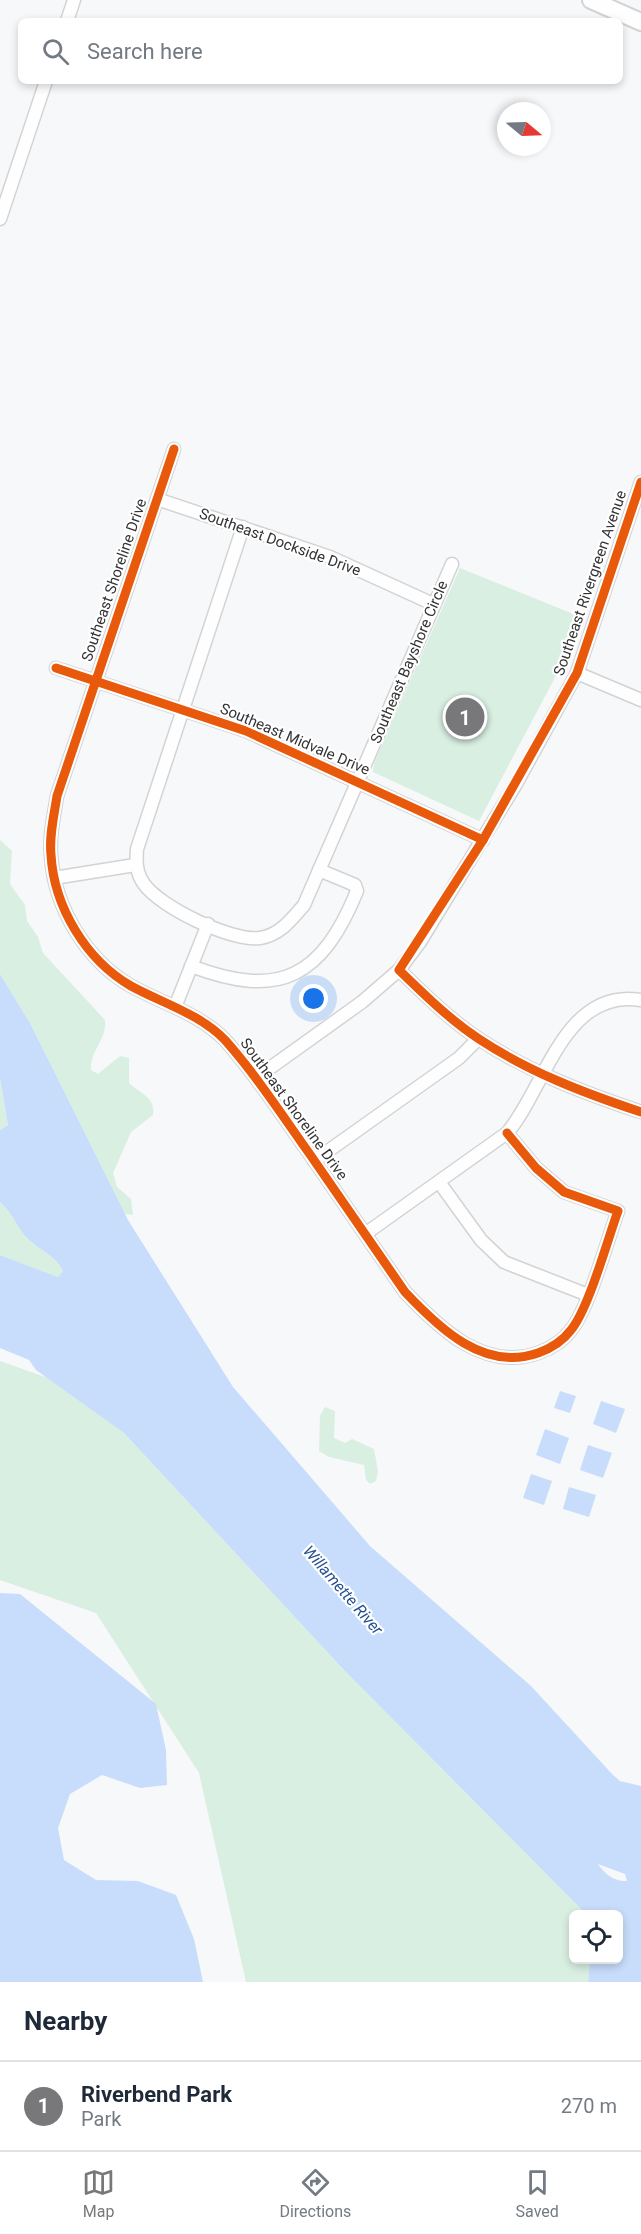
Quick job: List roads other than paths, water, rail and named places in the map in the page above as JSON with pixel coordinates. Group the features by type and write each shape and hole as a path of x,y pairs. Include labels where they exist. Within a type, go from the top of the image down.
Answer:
{"highway":[{"path":"591,0 641,22"}],"street":[{"path":"68,18 74,0"},
{"path":"0,219 45,84"},
{"name":"Southeast Shoreline Drive","path":"174,449 57,796 51,831 51,856 54,878 63,907 75,932 106,969 131,986 213,1028 256,1078 405,1292 427,1315 451,1335 489,1355 525,1358 559,1344 572,1329 588,1295 618,1211 564,1192 536,1168 507,1133"},
{"name":"Southeast Rivergreen Avenue","path":"256,1078 327,1029 399,970 483,840 576,673 641,482"},
{"name":"Southeast Dockside Drive","path":"157,499 330,557 433,604"},
{"path":"54,878 135,865 137,849 243,527"},
{"name":"Southeast Bayshore Circle","path":"135,865 144,884 160,900 208,924 246,937 261,938 278,931 289,923 304,905 452,564"},
{"name":"Southeast Midvale Drive","path":"56,668 246,731 483,840"},
{"path":"576,673 641,700"},
{"path":"191,966 236,981 284,978 306,968 327,949 343,925 357,891 354,885 319,870"},
{"path":"175,1007 208,924"},
{"path":"399,970 454,1021 478,1039 542,1075 641,1112"},
{"path":"365,1234 507,1133 525,1110 556,1048 579,1020 612,1001 641,1000"},
{"path":"314,1161 459,1058 478,1039"},
{"path":"439,1182 481,1240 504,1262 588,1295"}],"water":[{"name":"Willamette River","path":"0,974 30,1023 128,1220 233,1387 370,1546 531,1686 613,1775 620,1781 641,1786 641,1982 588,1982 590,1964 623,1964 623,1910 582,1910 343,1669 124,1433 36,1370 29,1360 0,1348 0,1255 58,1277 63,1271 54,1260 27,1238 0,1202 0,1130 8,1125 0,1078","holes":["598,1864 625,1874 627,1881 618,1880 606,1874"]},
{"path":"560,1391 576,1396 570,1413 554,1408"},
{"path":"601,1401 625,1409 616,1433 593,1424"},
{"path":"545,1429 569,1438 560,1464 536,1455"},
{"path":"588,1445 612,1453 603,1478 580,1470"},
{"path":"531,1474 552,1481 544,1505 523,1498"},
{"path":"569,1487 596,1495 589,1517 563,1509"},
{"path":"0,1593 20,1594 156,1704 166,1750 167,1785 140,1788 102,1775 70,1794 58,1828 64,1860 96,1880 138,1881 176,1895 194,1939 203,1982 0,1982"}],"place":[{"name":"Riverbend Park","path":"465,717"}]}
